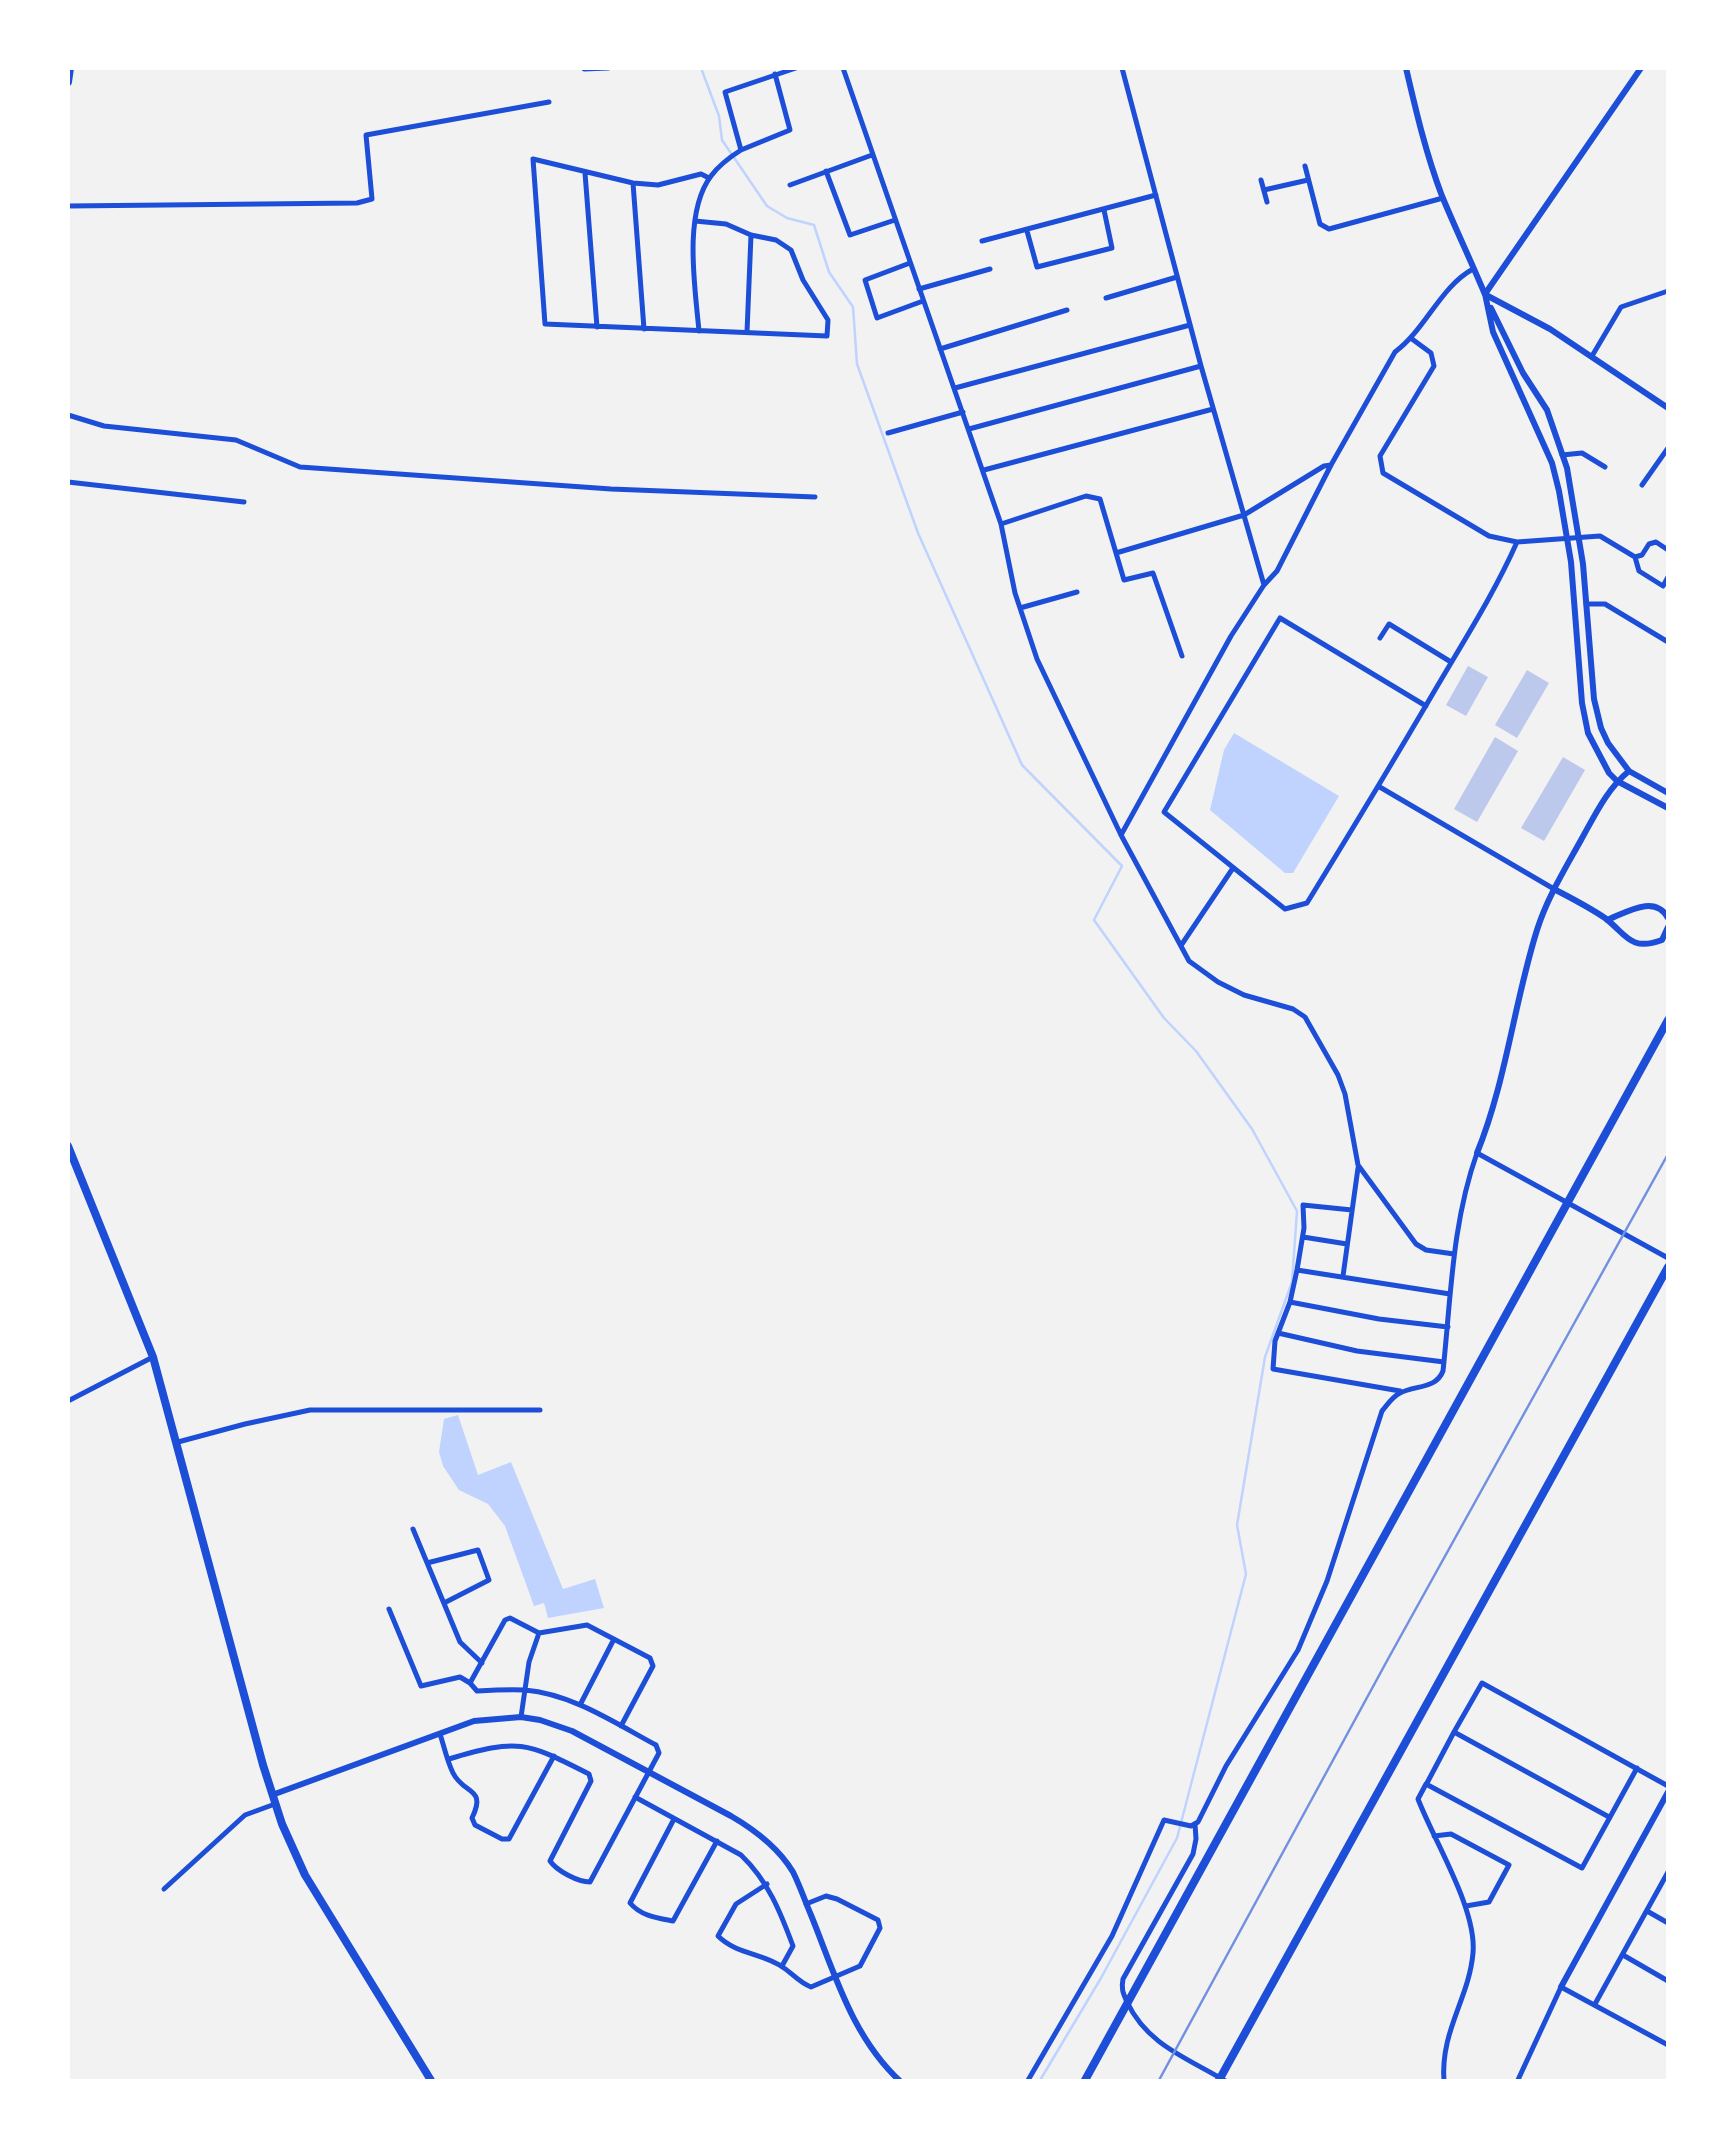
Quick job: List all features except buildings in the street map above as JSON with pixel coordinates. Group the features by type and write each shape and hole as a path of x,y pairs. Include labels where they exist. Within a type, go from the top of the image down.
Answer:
{"main road":[{"path":"68,82 70,68"},
{"path":"1084,2082 1668,1020"},
{"path":"68,1146 153,1357 274,1799 292,1850 432,2082"},
{"path":"1218,2082 1668,1267"}],"street":[{"path":"584,69 608,68"},
{"path":"741,150 725,92 796,68"},
{"path":"843,68 984,470 1037,659 1120,835 1190,960 1218,982 1244,995 1294,1009 1305,1018 1338,1075 1358,1165 1342,1277"},
{"path":"1122,68 1264,585"},
{"path":"1406,68 1443,198 1485,294 1546,410 1567,468 1596,711 1608,743 1629,771 1668,794"},
{"path":"1640,68 1485,294 1493,332 1552,463 1570,562 1584,715 1597,752 1617,780 1668,808"},
{"path":"698,331 694,271 698,202 708,178 724,162 741,150 790,130 775,74"},
{"path":"68,206 356,203 372,199 366,135 549,102"},
{"path":"790,185 872,154"},
{"path":"695,221 726,224 776,240 791,250 803,280 828,320 826,336 545,324 533,159 633,183 658,184 701,174 708,178"},
{"path":"1305,166 1320,224 1329,229 1443,198"},
{"path":"826,172 850,235 895,220"},
{"path":"585,173 597,327"},
{"path":"1261,180 1267,202"},
{"path":"1264,190 1308,180"},
{"path":"633,183 644,329"},
{"path":"982,242 1156,196"},
{"path":"1027,230 1036,267 1112,248 1104,210"},
{"path":"747,333 752,235"},
{"path":"910,263 865,280 877,318 924,301"},
{"path":"1120,835 1204,683 1264,585 1277,571 1395,352 1412,339 1459,276 1475,268"},
{"path":"919,289 990,269"},
{"path":"1106,298 1178,276"},
{"path":"1592,356 1621,308 1668,292"},
{"path":"1485,294 1550,329 1668,408"},
{"path":"940,349 1067,310"},
{"path":"954,388 1190,325"},
{"path":"1412,339 1431,353 1434,366 1380,456 1383,473 1489,536 1517,542 1600,536 1635,557 1656,542 1668,550"},
{"path":"969,428 1201,366"},
{"path":"984,470 1213,409"},
{"path":"888,433 963,412"},
{"path":"68,415 104,426 236,440 300,467 610,489 816,497"},
{"path":"1642,485 1668,448"},
{"path":"1562,455 1582,453 1604,467"},
{"path":"1116,553 1244,515 1324,466 1332,465"},
{"path":"68,482 244,502"},
{"path":"1001,524 1086,496 1100,498 1124,580 1154,574 1182,656"},
{"path":"1426,706 1280,618 1164,812 1285,910 1307,903 1426,706 1500,579 1517,542"},
{"path":"1635,557 1638,571 1663,586 1668,577"},
{"path":"1020,608 1077,592"},
{"path":"1586,604 1604,604 1668,642"},
{"path":"1380,638 1389,624 1451,662"},
{"path":"1026,2082 1112,1936 1164,1820 1198,1822 1226,1766 1298,1650 1327,1581 1382,1410 1402,1392 1440,1378 1465,1187 1499,1084 1538,926 1554,888 1602,801 1629,771"},
{"path":"1378,786 1608,920 1632,942 1650,944 1662,940 1668,927"},
{"path":"1181,945 1233,868"},
{"path":"1608,920 1636,907 1656,906 1666,911 1668,918"},
{"path":"1477,1153 1668,1258"},
{"path":"1358,1165 1416,1244 1426,1250 1454,1254"},
{"path":"1352,1210 1302,1205 1298,1270 1275,1341 1273,1369 1402,1392"},
{"path":"1302,1237 1347,1244"},
{"path":"1298,1270 1450,1294"},
{"path":"1290,1302 1448,1327"},
{"path":"1278,1332 1358,1350 1444,1362"},
{"path":"68,1401 153,1357"},
{"path":"178,1442 310,1410 540,1410"},
{"path":"413,1529 460,1642 482,1663"},
{"path":"428,1563 478,1550 489,1580 444,1602"},
{"path":"389,1609 421,1686 460,1677 477,1691 525,1690 554,1696 580,1705 656,1745 658,1754 590,1882 583,1882 550,1862 591,1782 590,1774 536,1748 517,1744 493,1746 449,1759"},
{"path":"470,1683 504,1620 510,1618 539,1633 587,1625 650,1658 653,1666 621,1726"},
{"path":"522,1718 529,1662 539,1633"},
{"path":"580,1705 614,1639"},
{"path":"1444,2082 1442,2062 1447,2038 1468,1980 1474,1950 1466,1906 1418,1799 1482,1683 1668,1789 1562,1987 1517,2082"},
{"path":"164,1889 245,1815 274,1799 474,1721 540,1720 572,1731 756,1830 774,1848 792,1872 850,2014 886,2068 901,2082"},
{"path":"1454,1732 1610,1818"},
{"path":"440,1734 454,1775 478,1798 472,1818 475,1826 502,1840 509,1839 554,1756"},
{"path":"1426,1784 1582,1868 1637,1768"},
{"path":"635,1798 741,1855 766,1884 793,1946 782,1966"},
{"path":"674,1819 630,1903 635,1910 673,1921 716,1841"},
{"path":"1191,1824 1196,1839 1193,1854 1122,1979 1121,1990 1151,2037 1227,2082"},
{"path":"1434,1836 1451,1834 1509,1865 1489,1902 1466,1906"},
{"path":"1595,2004 1668,1872"},
{"path":"766,1884 736,1904 718,1936 738,1950 782,1966 811,1987 860,1966 880,1928 878,1920 838,1898 826,1896 806,1904"},
{"path":"1647,1911 1668,1922"},
{"path":"1622,1955 1668,1981"},
{"path":"1562,1987 1668,2045"}],"water":[{"path":"1234,733 1339,796 1293,873 1285,873 1210,810 1224,750"},
{"path":"458,1415 478,1475 511,1462 563,1589 595,1579 604,1608 548,1618 544,1603 534,1606 505,1526 488,1504 459,1490 443,1466 439,1452 444,1419"}],"waterway":[{"path":"701,68 719,116 722,140 767,206 787,218 814,225 829,272 853,307 857,364 918,533 1022,765 1122,866 1094,920 1164,1018 1196,1051 1252,1129 1297,1211 1292,1282 1265,1357 1237,1525 1246,1574 1177,1838 1039,2082"}],"railway":[{"path":"1158,2082 1668,1154"}]}
